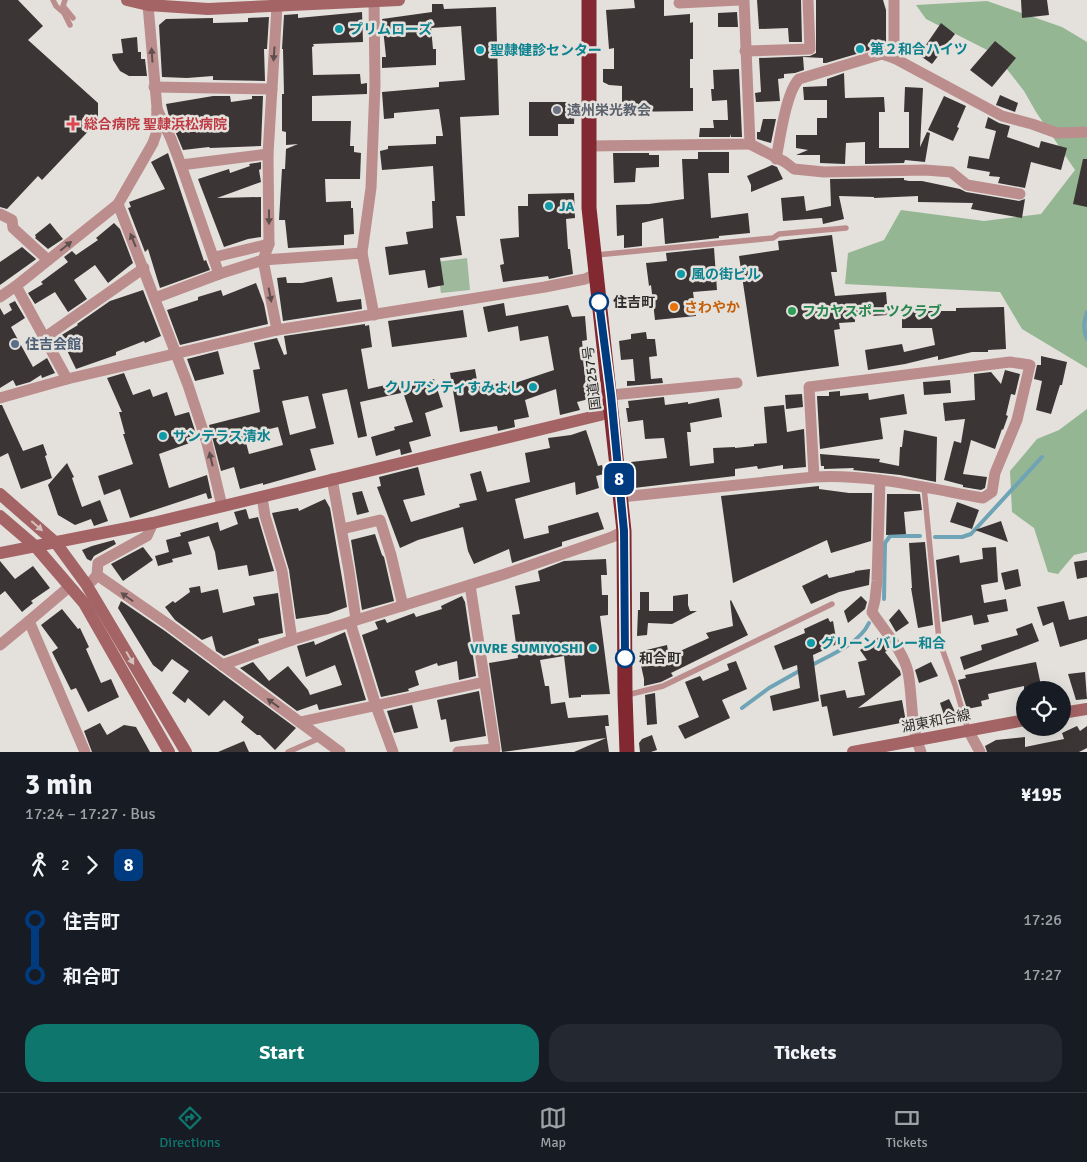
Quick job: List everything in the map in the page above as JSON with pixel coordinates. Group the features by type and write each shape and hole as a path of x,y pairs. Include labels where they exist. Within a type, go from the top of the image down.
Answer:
{"highway":[{"name":"国道257号","path":"589,0 589,208 624,531 627,752"}],"street":[{"path":"127,0 148,5 208,9 400,0"},
{"path":"679,3 740,0"},
{"path":"744,0 750,144"},
{"path":"745,51 810,48 808,0"},
{"path":"894,0 894,58"},
{"path":"374,1 375,85 371,188 362,253 374,314"},
{"path":"0,297 118,204 153,143 156,134 157,108 148,5"},
{"path":"276,6 268,154 269,244 264,260 277,330"},
{"path":"776,158 789,98 795,83 799,79 882,54 894,58 1002,116 1057,133 1087,132"},
{"path":"154,87 272,88"},
{"path":"157,108 181,164 219,274"},
{"path":"153,143 171,139"},
{"path":"589,146 750,144 794,169 824,172 925,170 951,172 967,185 1020,194"},
{"path":"181,164 268,154"},
{"path":"118,204 144,268 174,353 188,385 207,443 222,506"},
{"path":"0,214 12,220 12,228 48,260"},
{"path":"214,257 269,244"},
{"path":"155,298 219,274 264,260 362,253"},
{"path":"44,338 144,268"},
{"path":"0,398 68,379 277,330 561,284 585,279 596,274"},
{"path":"16,286 68,379"},
{"path":"621,497 839,476 880,480 983,498 992,492 995,473 1017,420 1030,365 1010,362 809,387 814,477"},
{"path":"0,553 154,523 600,416 611,402 737,383"},
{"path":"332,479 342,529 353,621 376,706 393,752"},
{"path":"880,480 878,581 872,612 903,656 908,672 918,746"},
{"path":"0,494 56,543 86,584 186,752"},
{"path":"262,497 265,516 282,571 292,640"},
{"path":"0,516 35,546 84,603 169,752"},
{"path":"342,529 380,520 391,555 403,606"},
{"path":"86,584 95,579 98,563 147,536 154,523"},
{"path":"222,665 292,640 470,585 612,537 624,531"},
{"path":"97,575 340,752"},
{"path":"458,752 495,749 470,585"},
{"path":"0,645 69,587"},
{"path":"29,621 85,752"},
{"path":"300,722 484,682"},
{"path":"1071,712 1087,709"},
{"name":"湖東和合線","path":"853,752 918,746 968,730 1016,722"},
{"path":"968,730 980,752"}],"lane":[{"path":"53,0 70,25"},
{"path":"65,0 64,6 73,18"},
{"path":"594,255 773,238 779,234 846,228"},
{"path":"924,487 939,640 968,730"},
{"path":"625,695 663,686 832,604"},
{"path":"288,752 320,738"}],"green space":[{"path":"987,1 1062,27 1087,42 1087,368 1022,329 1000,292 845,284 848,253 884,240 901,210 984,221 1041,214 1075,170 1024,91 995,54 926,19 916,5"},
{"path":"467,258 470,290 441,293 436,262"},
{"path":"1087,409 1087,552 1074,555 1058,574 1048,572 1034,528 1012,512 1010,471 1037,439 1059,430"}],"building":[{"path":"0,0 18,0 43,26 28,40 98,103 98,121 42,180 38,176 7,209 0,207"},
{"path":"634,0 664,0 664,16 690,14 690,23 693,22 693,59 690,59 690,88 693,88 693,111 622,112 622,86 609,85 603,82 603,69 614,69 614,48 609,49 606,10 635,8"},
{"path":"757,0 801,0 802,42 789,42 788,28 759,29"},
{"path":"816,0 883,0 886,10 886,47 880,47 826,63 823,63 823,58 803,57 804,70 784,74 784,78 778,79 780,101 756,102 755,93 761,92 759,58 810,56 816,53"},
{"path":"1021,0 1047,0 1049,15 1022,18"},
{"path":"432,4 443,4 444,9 496,7 499,115 460,117 465,216 456,216 462,255 440,258 444,285 428,288 425,270 389,275 385,247 408,244 406,232 433,228 432,201 435,201 433,166 382,170 380,151 388,149 388,146 436,144 436,136 443,136 439,109 394,113 394,118 384,119 382,92 439,87 439,82 465,80 461,26 431,28 433,49 436,49 436,65 382,68 382,57 386,57 382,19 432,12"},
{"path":"362,12 363,42 313,44 314,46 312,47 313,75 360,74 361,84 367,83 367,94 312,96 312,121 351,121 350,146 354,146 354,152 361,153 360,179 325,179 326,202 351,201 354,234 344,235 344,245 288,248 285,220 279,220 282,169 285,169 286,149 298,144 286,145 286,132 282,131 284,15 298,14 298,18"},
{"path":"737,12 738,27 718,27 718,13"},
{"path":"269,17 267,49 264,49 265,81 213,80 213,76 162,77 159,25 166,19 213,18 213,23 248,22 248,18"},
{"path":"941,23 955,34 932,64 919,55"},
{"path":"137,37 138,52 141,52 141,59 145,59 147,76 129,76 120,71 113,60 112,54 123,53 121,39"},
{"path":"995,41 1016,58 992,87 970,70"},
{"path":"739,69 742,137 731,137 730,134 730,137 699,137 700,128 714,128 713,120 728,120 727,100 712,101 711,89 714,89 713,70"},
{"path":"844,73 845,98 884,97 885,112 879,112 879,148 909,148 909,112 904,112 905,87 923,88 920,147 927,132 930,133 925,162 905,160 904,163 865,164 865,142 846,143 845,164 820,163 820,155 796,155 808,150 796,148 796,135 817,135 817,118 827,118 827,100 804,100 803,87 827,86 827,79"},
{"path":"1000,95 1018,103 1015,112 996,105"},
{"path":"213,96 230,96 231,102 252,99 252,96 263,96 261,146 209,147 183,150 175,131 173,116 169,117 166,104"},
{"path":"944,96 966,106 953,141 928,130"},
{"path":"529,102 575,102 574,124 558,124 558,136 529,136"},
{"path":"988,117 1010,126 1007,137 1039,148 1041,141 1067,148 1061,170 1031,162 1025,188 998,183 1000,177 989,176 990,172 967,168 969,156 989,159 996,131 985,128"},
{"path":"763,119 776,119 771,143 757,139 757,132 760,132"},
{"path":"698,152 729,152 729,173 708,173 711,218 748,213 750,233 665,244 663,218 642,223 642,246 624,248 624,235 617,236 616,205 649,204 684,199 682,159 698,159"},
{"path":"168,153 204,261 206,260 210,270 160,288 148,249 145,252 128,208 131,207 129,202 165,189 151,162"},
{"path":"613,153 649,153 649,155 659,155 659,167 636,168 635,182 614,183"},
{"path":"1083,159 1087,159 1087,207 1073,204"},
{"path":"261,162 261,169 259,170 261,182 217,198 261,197 261,237 224,247 198,179 229,169 230,173 250,166 249,164"},
{"path":"772,165 777,167 783,179 751,192 751,185 747,176"},
{"path":"904,178 904,180 922,181 966,192 1019,201 1025,199 1022,218 971,209 973,203 918,202 918,196 874,198 839,196 844,219 823,224 822,218 783,221 781,198 804,196 806,211 831,206 830,179"},
{"path":"574,193 575,218 566,219 568,249 570,249 573,274 549,279 548,276 503,282 500,265 504,264 500,239 519,237 518,206 528,206 528,194"},
{"path":"50,223 63,239 48,249 35,238 35,235"},
{"path":"114,223 120,229 133,263 108,283 95,265 74,280 87,299 68,312 55,292 35,304 28,293 43,284 41,282 68,262 64,257 72,251 76,255 98,240 96,238"},
{"path":"832,235 837,272 831,272 835,296 886,292 888,315 855,317 855,322 839,323 840,329 834,330 839,366 757,377 739,256 779,250 778,241"},
{"path":"22,247 36,259 0,285 0,262"},
{"path":"714,248 717,290 693,292 696,316 655,320 651,285 649,286 646,263 667,261 666,253"},
{"path":"286,277 287,283 302,283 332,277 337,302 361,299 362,309 283,321 277,278"},
{"path":"256,283 264,304 268,324 180,345 167,310 221,290 223,296"},
{"path":"143,290 161,336 76,369 60,336 110,301"},
{"path":"15,301 25,318 11,327 33,367 47,358 55,373 42,378 41,375 30,382 16,386 13,380 0,388 0,308 4,315 12,310 9,304"},
{"path":"504,303 506,316 568,305 572,317 585,316 587,340 582,341 586,380 591,379 594,382 597,397 577,402 580,410 560,415 556,389 525,400 529,417 514,420 515,427 498,431 497,426 460,432 450,373 475,369 478,386 509,382 509,385 554,370 548,336 520,341 518,326 488,332 483,307"},
{"path":"1004,307 1006,349 972,352 938,360 938,356 868,370 865,350 902,344 904,352 935,345 932,328 902,328 902,311 956,311 956,308"},
{"path":"463,310 467,337 392,347 388,321"},
{"path":"365,324 365,326 369,325 372,347 361,349 368,389 399,382 401,393 360,402 367,436 358,438 347,389 322,394 334,444 310,449 316,470 263,485 263,483 240,489 234,467 221,471 209,425 260,412 253,370 260,369 254,343 277,338 284,355 287,354 284,336","holes":["308,396 316,428 290,435 282,401","278,427 283,445 249,454 244,435"]},
{"path":"646,332 647,339 655,339 657,356 649,357 651,379 662,378 663,383 627,386 627,381 635,381 633,359 621,360 619,341 631,339 631,334"},
{"path":"218,351 224,374 195,381 187,359"},
{"path":"1041,356 1067,362 1062,385 1060,385 1051,414 1036,410 1042,381 1034,379 1037,365 1041,365"},
{"path":"1005,370 1020,374 1015,395 1011,394 1006,415 1008,416 1003,430 995,449 971,440 963,474 987,477 985,488 981,490 963,487 963,485 944,480 954,441 961,443 965,419 945,421 943,403 975,400 974,374 991,372 1001,384"},
{"path":"124,373 133,395 150,389 153,397 167,392 175,416 189,412 198,440 159,454 169,488 207,475 212,498 208,499 206,493 130,518 120,489 104,495 98,476 133,464 123,434 125,434 119,412 122,412 107,378"},
{"path":"434,379 443,407 425,413 431,436 409,442 412,452 401,455 400,449 376,456 371,437 395,430 394,427 413,422 402,389"},
{"path":"950,380 951,393 924,395 923,382"},
{"path":"840,391 840,396 868,393 869,400 904,394 907,414 880,418 883,439 820,449 817,396 829,396 829,392"},
{"path":"802,394 803,407 786,409 785,395"},
{"path":"664,397 665,405 688,402 688,404 719,398 722,417 690,423 691,432 687,432 690,466 714,463 713,448 735,448 767,443 764,407 784,405 787,432 804,429 806,467 783,469 783,465 758,469 757,466 735,469 735,476 634,488 631,462 667,458 664,438 645,439 643,420 628,422 626,408 629,408 628,401"},
{"path":"0,405 2,405 23,451 43,444 52,478 21,489 8,453 0,457"},
{"path":"586,430 598,466 602,465 604,474 596,476 599,488 576,495 575,482 515,499 524,539 549,533 548,526 598,512 604,529 562,542 562,546 512,563 509,549 474,564 468,551 463,527 418,540 400,548 377,487 381,486 379,477 418,467 425,495 403,500 411,522 460,507 459,504 477,500 470,474 481,471 487,492 530,482 525,453 550,448 548,438 571,435"},
{"path":"904,430 937,437 936,482 900,475 853,470 854,468 824,469 824,466 821,466 820,454 880,459 879,462 899,466 900,447 902,447"},
{"path":"67,463 74,477 72,478 82,507 100,500 108,521 94,526 91,519 75,525 58,515 48,485"},
{"path":"819,486 819,489 849,493 872,493 871,541 831,553 827,540 733,583 721,496"},
{"path":"362,491 369,512 357,515 352,493"},
{"path":"887,494 920,494 922,510 904,512 906,534 886,535"},
{"path":"325,499 330,508 347,607 328,614 296,619 289,570 272,513 298,508 299,511"},
{"path":"957,502 979,510 972,529 950,522"},
{"path":"246,509 249,519 258,517 274,571 249,576 247,565 218,570 215,552 209,536 188,542 192,554 172,559 173,562 158,566 155,556 169,552 166,540 181,536 180,533 218,522 220,531 238,524 234,512"},
{"path":"1001,521 1008,542 975,530"},
{"path":"375,534 384,557 394,601 362,610 351,540"},
{"path":"114,540 116,544 94,556 91,561 87,559 82,550 92,546"},
{"path":"925,542 933,625 918,628 911,588 909,543"},
{"path":"143,547 153,560 123,581 111,564"},
{"path":"996,547 998,582 981,585 984,603 1006,599 1008,611 987,615 989,622 974,625 972,615 942,622 936,560 959,555 960,563 983,559 982,548"},
{"path":"606,559 607,575 601,575 602,595 608,595 608,615 600,616 610,694 581,695 581,697 569,698 564,656 540,660 545,686 549,686 551,704 565,702 568,718 608,715 609,726 605,726 609,752 574,752 606,738 502,752 489,663 518,658 512,615 520,614 515,586 540,581 538,571 564,561"},
{"path":"1087,560 1087,577 1077,579 1074,562"},
{"path":"0,561 15,579 33,566 50,588 31,601 33,603 22,612 5,591 0,595"},
{"path":"870,569 869,585 839,592 811,604 802,586 827,574 829,578"},
{"path":"1018,569 1021,586 1005,590 1001,573"},
{"path":"200,586 201,593 218,589 223,613 255,605 253,597 278,593 283,633 258,639 259,643 224,656 216,651 212,636 202,640 175,620 165,607 173,601 175,603 190,592 189,588"},
{"path":"640,592 649,592 649,611 673,611 673,596 688,594 690,611 697,611 672,624 648,623 647,635 637,636"},
{"path":"462,596 465,602 476,676 459,680 457,661 438,666 437,663 415,671 419,685 408,689 409,691 381,697 362,635 378,629 375,622 385,619 387,623 414,613 416,617 442,609 441,606"},
{"path":"861,596 867,602 865,609 848,623 844,611"},
{"path":"731,600 748,635 671,673 673,676 661,682 644,686 638,652 667,645 669,656 709,638 706,633 733,626"},
{"path":"121,601 165,631 296,728 275,750 260,735 257,735 241,722 244,717 224,700 209,716 188,698 185,703 172,693 189,671 172,659 162,672 153,665 118,608"},
{"path":"1064,601 1069,620 1087,616 1087,639 1060,647 1053,622 1043,626 1037,607"},
{"path":"62,609 78,629 80,628 89,647 86,649 101,683 111,679 119,697 88,712 76,688 71,690 52,652 58,648 41,625"},
{"path":"899,609 909,623 896,632 889,620"},
{"path":"828,618 830,622 833,621 837,644 813,655 819,701 773,711 770,696 800,688 797,665 783,670 774,646 805,633 804,629"},
{"path":"1032,623 1039,641 964,670 960,657 982,650 981,645 1018,635 1016,629"},
{"path":"345,632 366,700 319,710 317,704 297,711 240,668 253,662 269,681 288,666 310,695 342,685 335,665 306,677 297,646 314,641 315,645"},
{"path":"879,637 888,650 885,652 901,675 858,708 902,700 906,722 833,736 827,706 822,707 820,695 845,690 847,698 865,695 858,662 867,660 860,650"},
{"path":"736,661 747,689 722,700 730,718 685,739 678,726 699,717 685,682 700,676 703,681 729,670 727,664"},
{"path":"931,662 938,676 919,683 915,670"},
{"path":"1036,662 1040,681 1016,681 1016,688 988,694 989,699 981,701 982,706 967,709 958,680 966,678 965,675"},
{"path":"1085,672 1087,699 1076,700 1068,674"},
{"path":"479,691 486,736 450,742 446,719 441,720 437,700"},
{"path":"655,693 657,724 647,725 645,695"},
{"path":"949,699 957,716 946,721 940,703"},
{"path":"412,705 418,728 394,733 387,711"},
{"path":"100,723 107,735 124,725 136,727 150,752 92,752 84,731"},
{"path":"1077,726 1080,731 1087,726 1087,748 1079,752 987,752 985,746 996,740 1025,737 1025,747 1064,739 1063,736 1071,736 1071,729"},
{"path":"652,735 657,750 640,752 639,743 642,739"},
{"path":"244,741 249,752 218,752"}],"waterway":[{"path":"1087,312 1084,325 1087,339"},
{"path":"935,537 962,537 971,534 1042,457"},
{"path":"884,599 885,543 890,536 920,536"},
{"path":"810,666 851,643 869,623"},
{"path":"742,708 769,688 801,670"}],"bus line":[{"name":"8","path":"599,302 611,395 624,531 625,658"}],"place":[{"name":"プリムローズ","path":"339,29"},
{"name":"第２和合ハイツ","path":"860,49"},
{"name":"聖隷健診センター","path":"480,50"},
{"name":"遠州栄光教会","path":"557,110"},
{"name":"総合病院 聖隷浜松病院","path":"73,124"},
{"name":"JA","path":"549,206"},
{"name":"風の街ビル","path":"681,274"},
{"name":"住吉町","path":"599,302"},
{"name":"さわやか","path":"674,307"},
{"name":"フカヤスポーツクラブ","path":"792,311"},
{"name":"住吉会館","path":"15,344"},
{"name":"クリアシティすみよし","path":"533,387"},
{"name":"サンテラス清水","path":"163,436"},
{"name":"グリーンバレー和合","path":"811,643"},
{"name":"VIVRE SUMIYOSHI","path":"593,648"},
{"name":"和合町","path":"625,658"}]}
